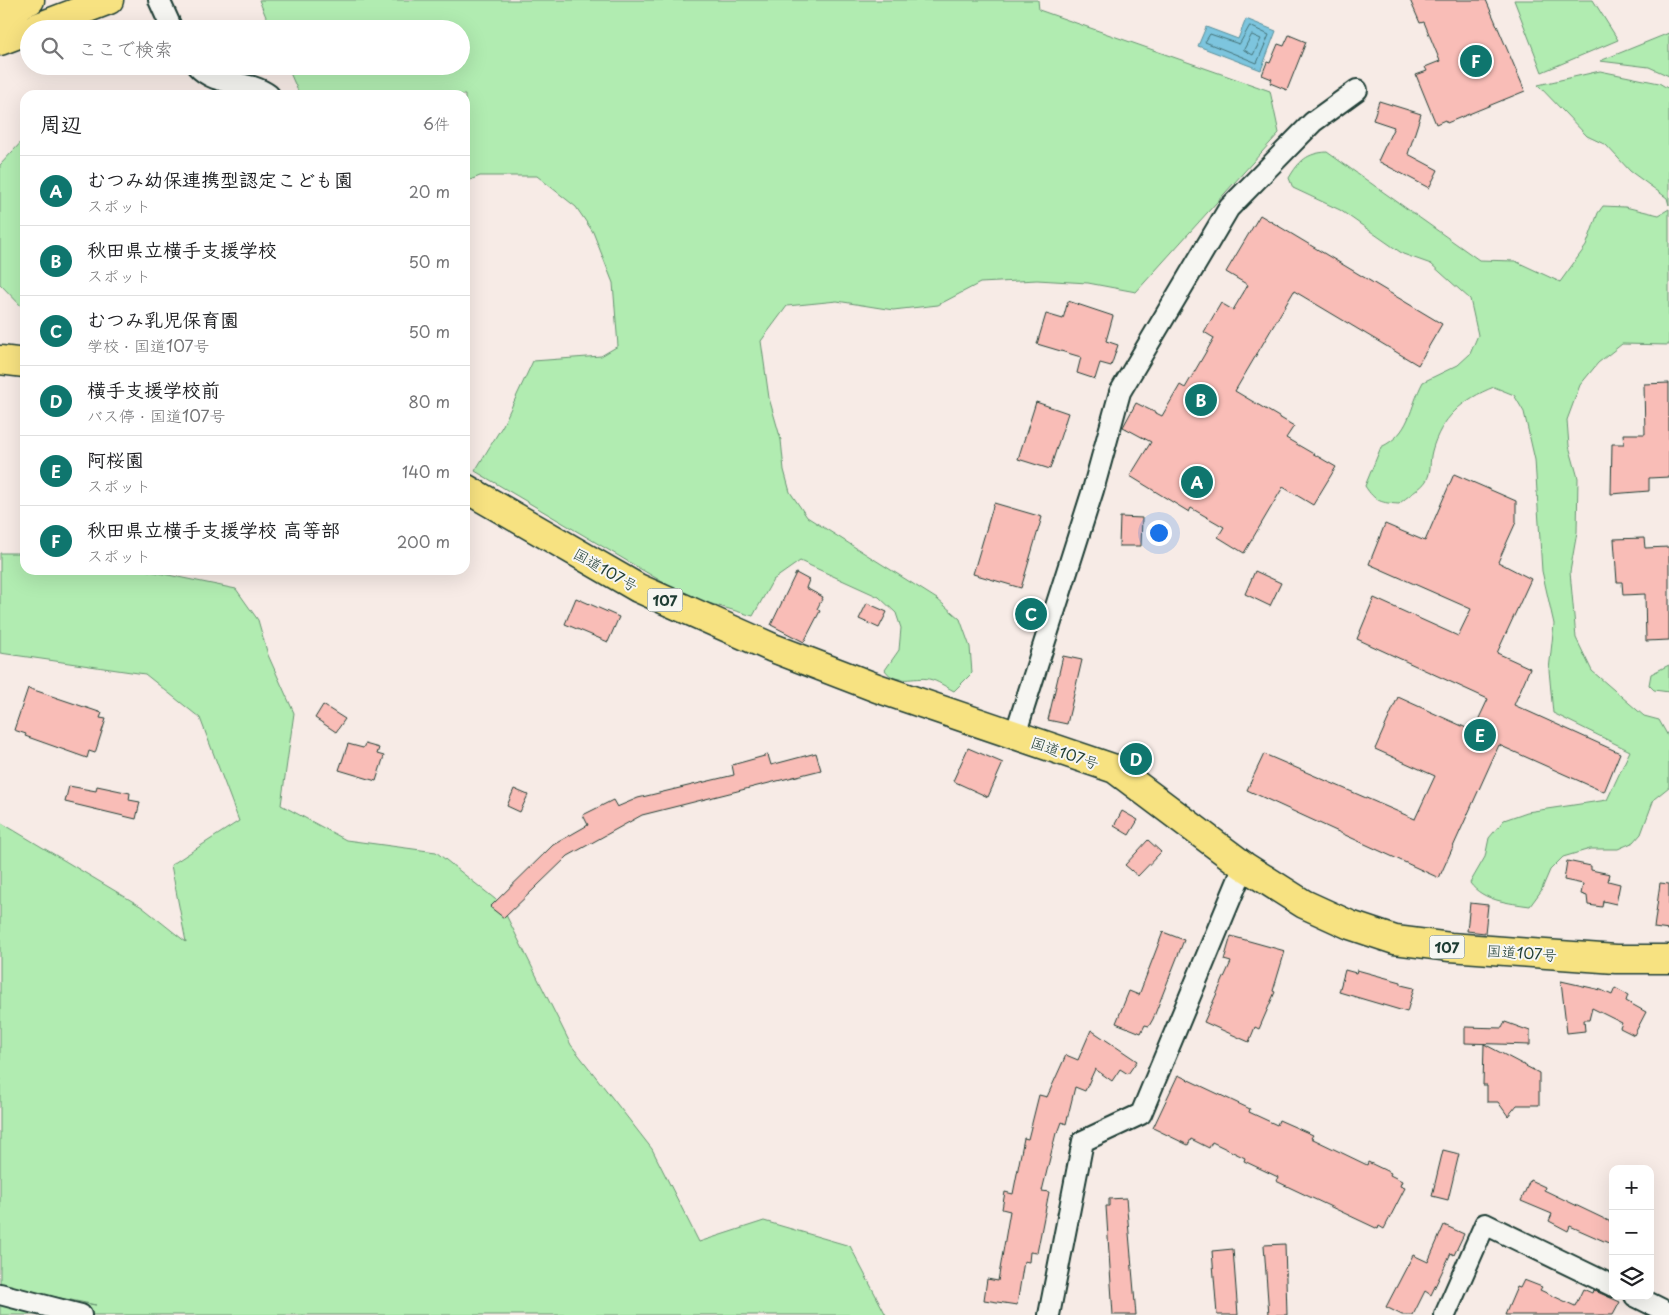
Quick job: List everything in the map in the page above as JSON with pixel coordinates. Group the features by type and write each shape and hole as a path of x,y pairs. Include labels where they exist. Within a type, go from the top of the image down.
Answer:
{"highway":[{"path":"0,12 30,0"},
{"path":"57,20 109,0"},
{"path":"0,41 20,33"},
{"path":"0,360 20,362"},
{"name":"国道107号","path":"470,491 638,588 773,648 877,688 1115,769 1244,866 1304,904 1350,925 1395,940 1450,947 1616,959 1669,959"}],"street":[{"path":"159,0 168,20"},
{"path":"206,75 210,79 263,90"},
{"path":"1015,735 1090,499 1120,392 1229,208 1313,122 1357,90"},
{"path":"1049,1315 1083,1141 1141,1114 1244,866"},
{"path":"1445,1315 1485,1224 1609,1284"},
{"path":"0,1294 82,1315"},
{"path":"1643,1300 1669,1313"}],"green space":[{"path":"259,0 1038,0 1039,10 1270,91 1279,133 1136,292 1088,283 1037,280 980,283 938,305 893,310 837,301 787,306 761,341 769,398 781,440 784,470 790,492 807,517 937,599 960,619 970,647 972,673 954,691 929,679 894,678 885,670 899,650 901,628 896,613 879,597 800,561 773,580 753,616 688,597 475,471 503,425 533,361 601,356 618,346 613,283 593,232 576,207 537,176 480,176 470,180 470,90 298,90 291,75 470,75 470,20 267,20"},
{"path":"1514,0 1593,0 1618,40 1542,72"},
{"path":"1669,33 1669,76 1649,67 1600,61"},
{"path":"1600,71 1659,83 1669,89 1669,205 1667,198 1630,171 1606,145 1587,136 1538,85"},
{"path":"20,143 20,305 0,284 0,165"},
{"path":"1327,152 1479,260 1515,261 1560,282 1586,246 1598,213 1603,206 1625,207 1659,215 1669,209 1669,345 1622,344 1598,363 1580,385 1567,420 1569,446 1578,478 1577,532 1570,572 1576,638 1592,671 1644,716 1659,720 1669,738 1669,787 1654,799 1641,834 1634,842 1618,849 1590,849 1563,857 1550,870 1541,891 1530,906 1489,897 1475,889 1470,883 1485,857 1489,838 1504,820 1527,812 1607,800 1630,751 1553,713 1549,670 1554,624 1542,571 1535,460 1524,412 1514,395 1494,387 1473,397 1455,411 1447,419 1436,439 1426,481 1399,504 1379,501 1365,486 1381,447 1398,435 1404,427 1423,382 1458,365 1470,354 1478,335 1470,299 1431,264 1403,254 1340,210 1293,188 1289,178 1296,167 1309,156"},
{"path":"0,553 20,553 20,575 168,575 236,589 258,620 268,655 294,713 281,805 346,840 436,852 500,903 571,1045 652,1149 699,1242 764,1221 850,1246 886,1315 0,1315 0,1292 96,1305 0,1286 0,822 142,907 186,942 171,865 239,821 200,718 145,674 0,653"},
{"path":"1669,665 1669,692 1654,690 1649,685 1651,674"}],"water":[{"path":"1246,19 1276,31 1261,70 1198,46 1206,27 1238,39"}],"building":[{"path":"1410,0 1486,0 1525,91 1447,123 1445,120 1436,124 1416,75 1427,71 1425,67 1440,61 1424,22 1420,23"},
{"path":"1289,35 1306,42 1287,90 1270,83 1272,79 1262,75 1267,62 1270,63 1278,44 1284,46"},
{"path":"1379,101 1421,114 1408,154 1438,170 1429,188 1378,161 1394,127 1373,120"},
{"path":"1260,215 1442,324 1418,365 1294,291 1235,391 1294,426 1286,438 1336,467 1313,505 1283,487 1244,553 1218,537 1224,527 1191,508 1189,512 1130,476 1151,442 1123,427 1136,403 1162,416 1180,385 1185,388 1214,338 1204,332 1221,303 1233,310 1248,285 1226,272"},
{"path":"1068,301 1113,316 1106,341 1118,345 1111,366 1100,363 1095,379 1077,373 1081,357 1037,344 1046,314 1063,319"},
{"path":"1669,383 1669,477 1649,478 1649,491 1611,494 1612,444 1624,444 1623,434 1645,434 1644,384"},
{"path":"1036,402 1068,413 1050,469 1018,459"},
{"path":"1454,474 1516,501 1516,522 1498,562 1531,579 1497,653 1530,668 1514,705 1620,753 1604,792 1499,745 1439,878 1247,790 1264,754 1415,819 1435,776 1375,749 1398,697 1473,731 1488,699 1357,639 1374,598 1458,636 1471,609 1369,564 1385,524 1425,541"},
{"path":"994,503 1042,517 1021,588 973,574"},
{"path":"1120,517 1142,518 1141,546 1119,546"},
{"path":"1644,538 1645,548 1669,547 1669,640 1646,641 1645,594 1623,595 1622,582 1617,582 1614,539"},
{"path":"1255,571 1281,583 1270,606 1245,594"},
{"path":"796,573 809,580 806,588 823,597 817,609 820,611 804,642 771,625"},
{"path":"576,598 619,617 608,642 565,624"},
{"path":"867,603 887,612 879,628 859,619"},
{"path":"1063,656 1082,660 1067,724 1048,720"},
{"path":"28,688 102,713 100,718 106,719 95,753 89,751 87,758 25,736 26,734 14,730"},
{"path":"323,705 345,719 336,732 315,718"},
{"path":"348,744 363,748 365,744 379,748 377,754 384,756 376,781 339,770"},
{"path":"968,748 1003,763 988,797 953,781"},
{"path":"816,753 821,770 642,815 568,856 504,918 490,907 553,845 588,825 583,815 613,800 617,807 638,798 734,775 732,765 768,755 771,765"},
{"path":"69,786 96,791 97,786 130,793 129,800 140,802 136,819 65,802"},
{"path":"514,789 528,795 520,812 507,806"},
{"path":"1122,811 1138,820 1129,835 1114,826"},
{"path":"1148,840 1161,852 1138,876 1125,865"},
{"path":"1567,861 1591,866 1591,870 1610,874 1608,881 1620,884 1616,904 1603,901 1602,907 1588,905 1587,896 1581,894 1583,884 1564,880"},
{"path":"1660,883 1669,884 1669,930 1654,928"},
{"path":"1470,903 1488,905 1485,933 1467,931"},
{"path":"1163,932 1184,940 1153,1019 1149,1026 1145,1025 1141,1033 1116,1023 1129,991 1139,995"},
{"path":"1231,936 1285,951 1273,991 1275,992 1259,1029 1255,1027 1249,1042 1204,1022 1231,962 1224,960"},
{"path":"1345,970 1356,973 1357,970 1401,982 1401,985 1414,988 1407,1012 1339,992"},
{"path":"1561,981 1601,990 1612,995 1615,988 1628,995 1626,1001 1646,1012 1634,1035 1620,1028 1622,1023 1592,1008 1589,1020 1584,1020 1585,1031 1567,1033"},
{"path":"1505,1022 1530,1031 1530,1045 1465,1043 1465,1027 1502,1028"},
{"path":"1091,1030 1137,1061 1128,1074 1120,1069 1112,1081 1095,1069 1085,1091 1075,1087 1066,1124 1062,1122 1058,1133 1056,1133 1042,1191 1049,1192 1037,1253 1030,1252 1029,1262 1024,1261 1017,1305 984,1300 987,1279 998,1281 1010,1211 1002,1209 1005,1192 1013,1194 1024,1138 1028,1139 1039,1095 1047,1097 1066,1055 1078,1060"},
{"path":"1484,1044 1539,1073 1539,1105 1517,1105 1508,1116 1498,1102 1487,1102 1487,1085 1483,1085"},
{"path":"1178,1075 1250,1109 1249,1112 1277,1125 1279,1120 1313,1135 1311,1138 1367,1165 1368,1162 1391,1173 1390,1175 1402,1181 1400,1186 1405,1188 1384,1229 1379,1226 1378,1229 1276,1181 1278,1177 1244,1161 1245,1158 1212,1142 1209,1148 1191,1139 1188,1145 1153,1128"},
{"path":"1443,1150 1459,1154 1448,1200 1432,1196"},
{"path":"1530,1180 1545,1187 1544,1190 1609,1221 1609,1243 1570,1226 1568,1231 1549,1221 1552,1214 1521,1201"},
{"path":"1126,1198 1136,1315 1113,1315 1106,1206 1109,1206 1109,1199"},
{"path":"1444,1225 1464,1234 1454,1255 1451,1253 1431,1295 1425,1291 1413,1315 1402,1315 1386,1307 1413,1255 1428,1262"},
{"path":"1285,1244 1287,1315 1269,1315 1264,1245"},
{"path":"1233,1249 1238,1315 1217,1315 1212,1251"},
{"path":"1524,1280 1542,1287 1540,1290 1575,1306 1583,1289 1592,1293 1593,1290 1609,1297 1609,1300 1620,1302 1613,1315 1505,1315 1517,1287 1520,1288"}],"place":[{"name":"秋田県立横手支援学校 高等部","path":"1476,61"},
{"name":"秋田県立横手支援学校","path":"1201,400"},
{"name":"むつみ幼保連携型認定こども園","path":"1197,482"},
{"name":"むつみ乳児保育園","path":"1031,614"},
{"name":"阿桜園","path":"1480,735"},
{"name":"横手支援学校前","path":"1136,759"}]}
